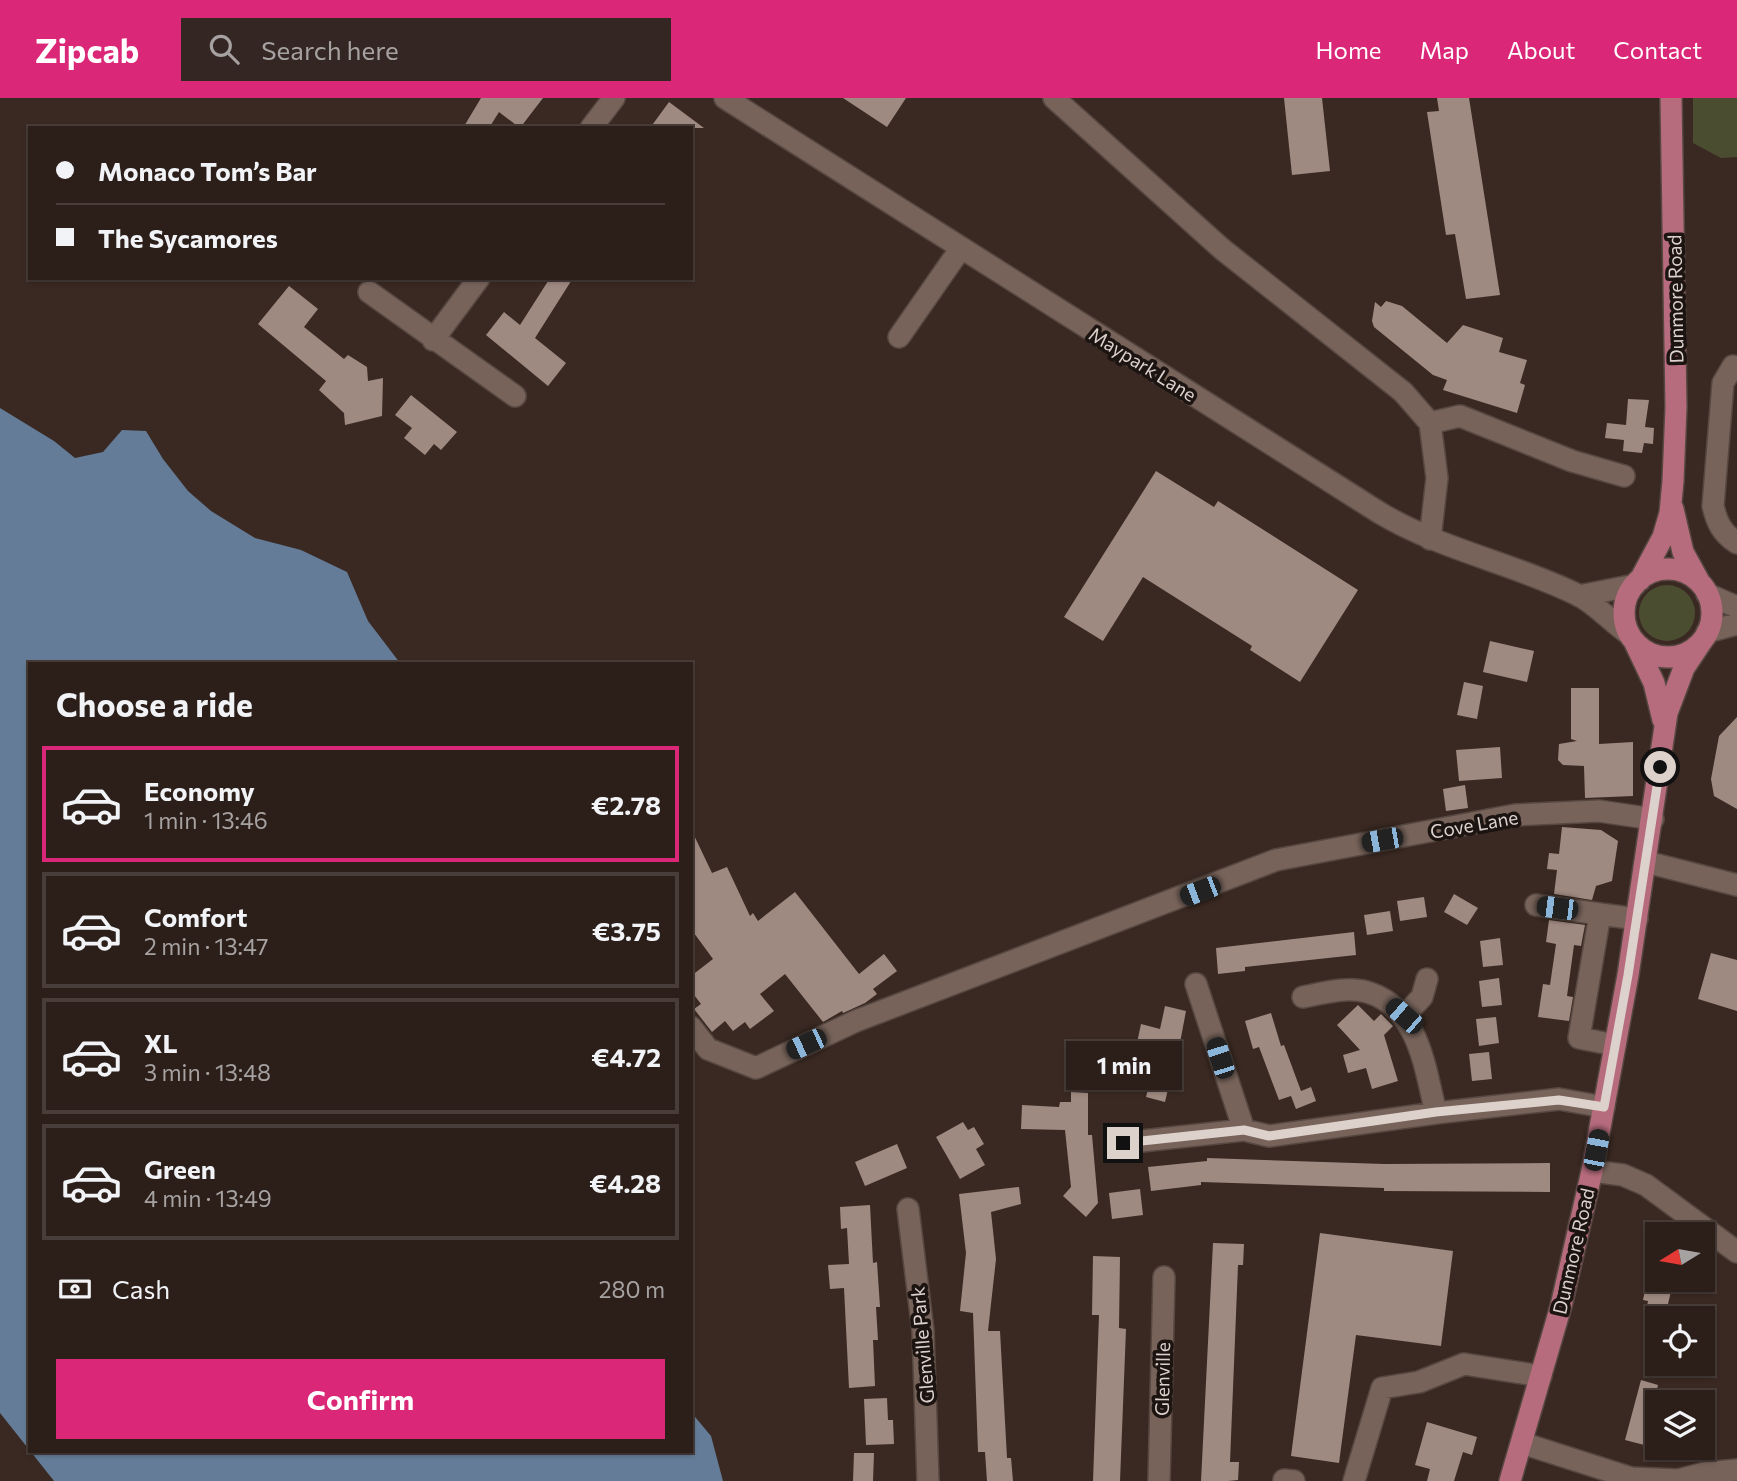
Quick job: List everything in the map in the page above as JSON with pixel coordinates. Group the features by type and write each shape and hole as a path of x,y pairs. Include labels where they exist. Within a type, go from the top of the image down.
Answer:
{"main road":[{"name":"Dunmore Road","path":"1637,582 1663,537 1672,499 1676,397 1671,98"},
{"name":"Dunmore Road","path":"1672,499 1681,545 1704,589"},
{"path":"1653,572 1683,572 1704,589 1711,606 1705,637 1686,653 1674,657 1660,657 1648,653 1631,637 1624,614 1625,603 1637,582 1653,572"},
{"name":"Dunmore Road","path":"1631,637 1654,682 1664,726"},
{"name":"Dunmore Road","path":"1510,1481 1568,1278 1592,1171 1637,919 1664,726 1677,683 1705,637"}],"street":[{"path":"593,126 614,98"},
{"name":"Maypark Lane","path":"725,98 1347,493 1430,539 1539,578 1579,596 1631,637"},
{"path":"1054,98 1222,249 1403,393 1430,423 1437,478 1430,539"},
{"path":"898,337 961,248"},
{"path":"433,340 478,280"},
{"path":"369,292 515,396"},
{"path":"1733,366 1723,383 1713,506 1717,523 1724,534 1737,543"},
{"path":"1430,423 1460,416 1572,461 1624,476"},
{"path":"1579,596 1637,582"},
{"path":"1704,589 1737,607"},
{"path":"1705,637 1737,625"},
{"name":"Cove Lane","path":"693,1030 708,1049 756,1068 856,1021 1276,860 1515,815 1600,811 1653,819"},
{"path":"1646,862 1737,886"},
{"path":"1536,905 1637,919"},
{"path":"1600,914 1579,1038 1615,1045"},
{"path":"1404,1016 1422,997 1427,979"},
{"path":"1196,984 1244,1130"},
{"path":"1303,997 1337,991 1366,991 1387,1001 1404,1016 1418,1043 1436,1112"},
{"path":"1123,1143 1244,1130 1269,1136 1436,1112 1559,1100 1604,1107"},
{"path":"1592,1171 1623,1175 1646,1185 1737,1252"},
{"name":"Glenville Park","path":"908,1209 923,1331 928,1481"},
{"name":"Glenville","path":"1159,1481 1164,1277"},
{"path":"1354,1481 1382,1388 1419,1382 1464,1364 1541,1376"},
{"path":"1522,1443 1631,1478 1678,1480 1705,1473 1737,1470"}],"green space":[{"path":"1693,98 1737,98 1737,157 1721,158 1693,143"},
{"path":"1661,585 1673,585 1683,589 1691,597 1695,613 1691,629 1683,637 1673,641 1661,641 1651,637 1643,629 1639,619 1639,607 1643,597 1651,589"}],"water":[{"path":"0,408 54,441 75,458 103,452 122,430 146,431 163,459 188,491 211,511 255,538 301,550 347,572 368,621 399,662 28,662 28,1448 0,1413"},
{"path":"693,1414 711,1436 723,1481 54,1481 32,1453 693,1453"}],"building":[{"path":"481,98 543,98 522,126 517,126 499,112 490,126 464,126"},
{"path":"843,98 906,98 887,127"},
{"path":"1284,98 1322,98 1330,171 1292,175"},
{"path":"1437,98 1469,98 1500,295 1466,299 1455,234 1446,235 1427,112 1439,111"},
{"path":"669,102 704,128 693,126 651,126"},
{"path":"549,280 572,280 535,338 566,363 548,386 486,335 504,312 520,325"},
{"path":"289,286 318,309 304,327 344,359 348,355 367,367 368,381 383,378 382,416 345,425 344,413 319,390 326,381 258,324"},
{"path":"1386,301 1402,306 1447,343 1463,325 1503,338 1499,352 1527,360 1520,383 1525,385 1517,413 1443,390 1447,380 1433,375 1374,327 1372,321 1375,302 1381,307"},
{"path":"411,395 457,432 441,450 434,444 425,455 404,438 412,428 395,415"},
{"path":"1628,399 1649,400 1645,427 1654,428 1653,444 1644,443 1642,453 1623,451 1624,440 1605,438 1607,423 1626,425"},
{"path":"1156,471 1214,507 1218,501 1358,590 1300,682 1250,650 1252,646 1143,577 1103,641 1064,617"},
{"path":"1490,641 1534,651 1527,682 1483,672"},
{"path":"1464,682 1483,686 1477,719 1457,715"},
{"path":"1571,688 1599,688 1599,744 1633,742 1633,796 1585,798 1584,766 1563,765 1558,760 1559,744 1577,741 1571,739"},
{"path":"1737,717 1737,809 1714,796 1711,779 1719,736"},
{"path":"1500,747 1502,778 1459,781 1456,750"},
{"path":"1465,785 1468,808 1446,811 1443,789"},
{"path":"1562,827 1601,830 1618,841 1612,881 1596,886 1592,900 1554,894 1557,870 1547,869 1549,853 1559,854"},
{"path":"693,833 712,873 727,867 750,916 753,913 758,921 795,892 859,974 884,954 897,971 873,989 877,994 865,1003 843,1013 842,1011 823,1022 785,974 760,994 774,1011 750,1029 745,1022 733,1031 725,1021 712,1032 694,1009 701,1004 693,994 693,974 713,959 693,932"},
{"path":"1454,894 1478,908 1467,925 1444,912"},
{"path":"1424,897 1427,917 1400,921 1397,901"},
{"path":"1390,911 1393,931 1367,935 1364,915"},
{"path":"1549,920 1585,925 1581,946 1574,945 1567,996 1573,997 1569,1021 1538,1017 1543,984 1550,985 1556,944 1546,942"},
{"path":"1354,932 1356,955 1245,967 1245,971 1218,974 1216,948"},
{"path":"1500,938 1503,965 1483,967 1480,941"},
{"path":"1711,953 1737,960 1737,1011 1698,999"},
{"path":"1499,978 1502,1005 1482,1007 1479,981"},
{"path":"1358,1005 1374,1021 1381,1014 1393,1026 1384,1035 1398,1081 1372,1089 1366,1068 1348,1073 1343,1055 1360,1050 1337,1025"},
{"path":"1165,1006 1186,1011 1176,1064 1174,1063 1165,1102 1146,1097 1151,1076 1131,1071 1141,1024 1160,1029"},
{"path":"1271,1013 1281,1046 1284,1045 1301,1091 1311,1087 1316,1101 1296,1109 1291,1096 1279,1100 1259,1047 1253,1049 1245,1021"},
{"path":"1496,1017 1499,1043 1479,1046 1476,1019"},
{"path":"1489,1052 1492,1079 1472,1081 1469,1054"},
{"path":"1071,1092 1088,1093 1088,1135 1092,1135 1098,1203 1086,1217 1063,1196 1071,1187 1065,1130 1021,1129 1022,1105 1059,1107 1060,1102 1071,1102"},
{"path":"963,1122 968,1130 974,1127 984,1144 976,1149 985,1165 960,1179 936,1137"},
{"path":"897,1144 907,1168 865,1186 855,1162"},
{"path":"1207,1158 1384,1164 1550,1163 1550,1192 1384,1191 1384,1188 1201,1182 1201,1185 1151,1191 1148,1167 1207,1161"},
{"path":"1019,1187 1021,1204 991,1212 996,1259 988,1331 1000,1331 1007,1458 1011,1458 1013,1481 987,1481 985,1452 978,1452 973,1313 960,1311 966,1253 959,1194"},
{"path":"1140,1189 1143,1215 1112,1219 1109,1193"},
{"path":"870,1205 873,1263 877,1262 880,1307 876,1307 878,1340 873,1340 875,1386 849,1388 844,1288 830,1289 828,1265 849,1264 847,1228 841,1229 840,1207"},
{"path":"1320,1233 1453,1251 1441,1346 1356,1335 1339,1463 1291,1456"},
{"path":"1213,1243 1244,1244 1243,1265 1238,1265 1230,1462 1239,1462 1238,1480 1228,1481 1201,1481"},
{"path":"1093,1256 1120,1257 1119,1328 1126,1329 1120,1481 1093,1481 1099,1315 1092,1315"},
{"path":"1645,1291 1671,1292 1668,1304 1677,1306 1647,1306 1648,1301 1643,1300"},
{"path":"1641,1380 1658,1385 1657,1390 1645,1390 1645,1445 1625,1440"},
{"path":"887,1398 888,1420 893,1420 894,1444 866,1445 864,1399"},
{"path":"1427,1422 1477,1437 1472,1455 1463,1452 1454,1481 1427,1481 1430,1469 1415,1465"},
{"path":"854,1453 874,1453 873,1481 853,1481"}],"route":[{"path":"1123,1143 1244,1130 1269,1136 1436,1112 1559,1100 1604,1107 1628,975 1660,767"}]}
